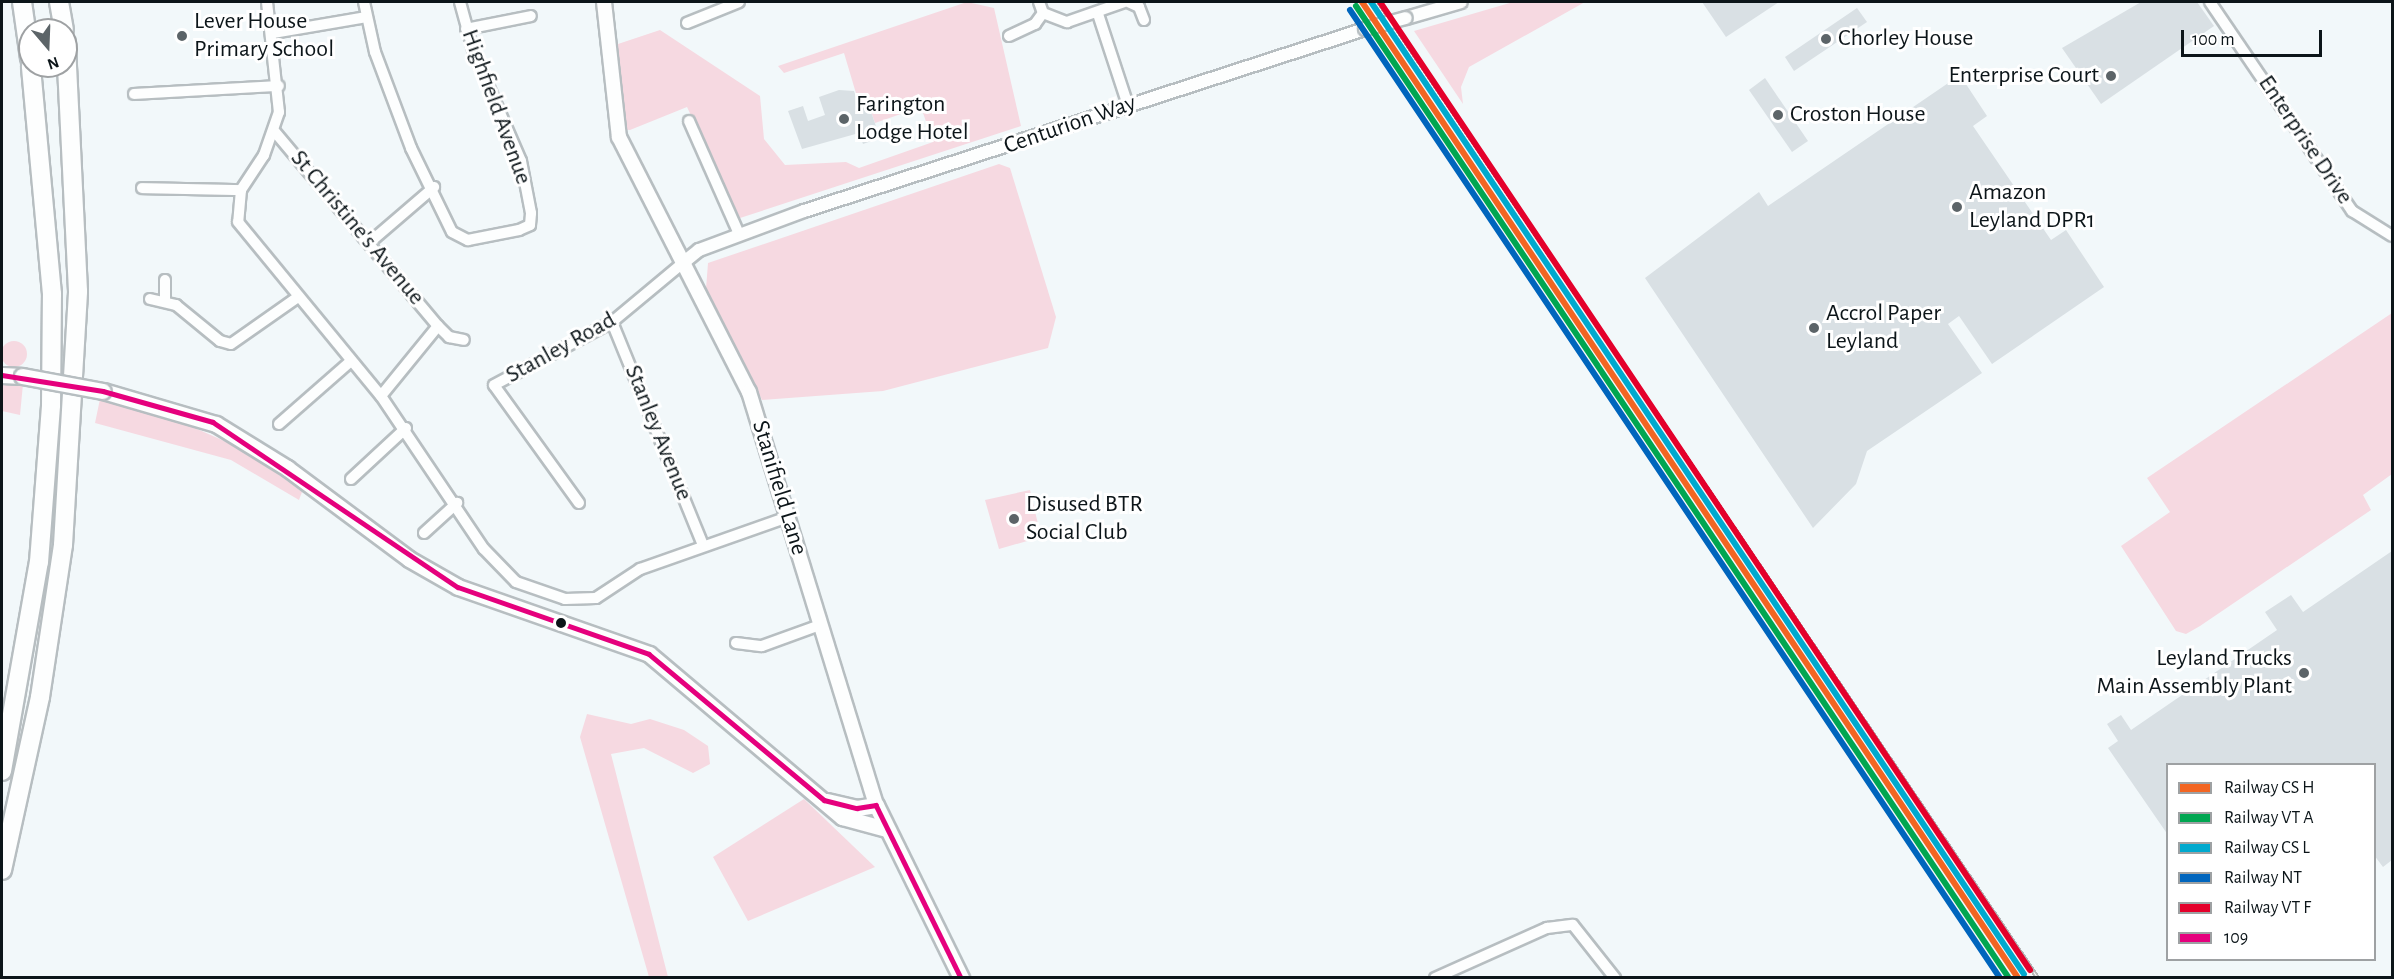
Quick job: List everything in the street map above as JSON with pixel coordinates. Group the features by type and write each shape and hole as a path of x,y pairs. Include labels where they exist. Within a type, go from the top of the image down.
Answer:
{"highway":[{"path":"22,2 24,18"},
{"path":"58,2 61,18"},
{"path":"2,771 39,562 51,405 52,294 32,78"},
{"path":"2,870 40,697 67,500 78,291 68,78"}],"main road":[{"name":"Stanifield Lane","path":"604,2 619,137 737,359 876,805 885,829 961,978"},
{"path":"2,375 22,376 103,391 175,409 252,443 409,559 458,587 649,654 852,822 885,829"},
{"path":"824,800 857,808 876,805"}],"street":[{"path":"267,2 279,86 275,132 241,190 238,222 406,428 457,503 484,549 516,582 565,599 596,598 640,569 788,517"},
{"path":"364,2 387,86 434,187 369,243"},
{"name":"Highfield Avenue","path":"434,187 457,238 530,225 520,161 466,29 460,2"},
{"path":"687,23 739,2"},
{"path":"1039,2 1043,13 1067,22 1098,14 1126,2 1139,7 1144,20"},
{"name":"Centurion Way","path":"684,262 739,234 1128,105 1365,29 1461,2"},
{"name":"Enterprise Drive","path":"2210,2 2352,211 2392,236"},
{"path":"1009,36 1035,24 1043,13"},
{"path":"1098,14 1128,105"},
{"path":"466,29 531,16"},
{"path":"273,33 367,17"},
{"path":"135,94 279,86"},
{"path":"689,121 739,234"},
{"name":"St Christine's Avenue","path":"275,132 438,326 449,337 464,340"},
{"path":"142,188 241,190"},
{"name":"Stanley Road","path":"579,503 494,385 612,322 684,262"},
{"path":"165,280 165,301"},
{"path":"150,299 165,301 220,341 231,344 298,297"},
{"name":"Stanley Avenue","path":"612,322 703,545"},
{"name":"St Christine's Avenue","path":"381,396 438,326"},
{"path":"279,424 351,361"},
{"path":"351,479 406,428"},
{"path":"424,533 457,503"},
{"path":"736,643 762,646 820,625"},
{"path":"1435,978 1547,928 1573,925 1615,978"}],"shaded area":[{"path":"967,2 994,8 1021,126 740,218 687,107 630,130 619,129 615,45 660,30 760,96 764,139 785,165 846,162 859,168 933,142 921,107 875,123 868,103 858,100 844,53 784,73 778,66"},
{"path":"1513,2 1585,2 1469,67 1461,87 1463,104 1414,31"},
{"path":"999,164 1010,168 1056,317 1048,348 883,391 762,400 706,289 708,263"},
{"path":"2392,313 2392,474 2363,495 2371,510 2200,626 2186,634 2176,631 2121,546 2170,512 2147,478"},
{"path":"14,341 23,345 27,354 23,363 14,367 5,363 1,354 5,345"},
{"path":"2,382 23,384 20,415 2,411"},
{"path":"100,399 154,410 247,451 302,492 299,500 231,460 95,423"},
{"name":"Disused BTR Social Club","path":"1030,490 1041,537 999,549 985,500"},
{"path":"587,714 631,724 650,719 684,730 708,746 710,764 693,773 644,748 611,754 668,977 649,977 580,737"},
{"path":"804,799 875,867 748,921 713,857"}],"building":[{"path":"1702,2 1779,2 1726,37"},
{"name":"Enterprise Court","path":"2141,2 2197,2 2214,26 2101,104 2062,48"},
{"name":"Chorley House","path":"1857,8 1867,22 1794,71 1785,57"},
{"name":"Accrol Paper Leyland","path":"1960,75 1987,116 1973,126 2051,240 2066,230 2104,287 1992,364 1959,316 1948,324 1982,373 1867,451 1856,484 1813,528 1645,278 1759,192 1768,206"},
{"name":"Croston House","path":"1765,78 1808,141 1792,152 1749,90"},
{"name":"Farington Lodge Hotel","path":"839,90 854,91 859,106 868,103 880,138 863,144 859,133 802,149 788,111 803,106 808,121 825,115 819,97"},
{"name":"Leyland Trucks Main Assembly Plant","path":"2392,551 2392,860 2383,867 2376,858 2376,763 2166,763 2166,832 2108,748 2118,741 2107,724 2121,715 2131,730 2277,630 2265,612 2291,595 2303,612"}],"railway":[{"path":"1379,2 2038,978"}],"transit line":[{"path":"1362,2 2018,978"},
{"path":"1371,2 2024,974"},
{"path":"1380,2 2030,970"},
{"path":"1356,6 2009,978"},
{"name":"109","path":"2,375 103,391 213,422 458,587 649,654 824,800 857,808 876,805 961,978"}],"rail line":[{"name":"NT","path":"1350,10 2000,978"}],"place":[{"name":"Lever House Primary School","path":"182,36"},
{"name":"Chorley House","path":"1826,39"},
{"name":"Enterprise Court","path":"2111,76"},
{"name":"Croston House","path":"1778,115"},
{"name":"Farington Lodge Hotel","path":"844,119"},
{"name":"Amazon Leyland DPR1","path":"1957,207"},
{"name":"Accrol Paper Leyland","path":"1814,328"},
{"name":"Disused BTR Social Club","path":"1014,519"},
{"name":"Leyland Trucks Main Assembly Plant","path":"2304,673"}]}
